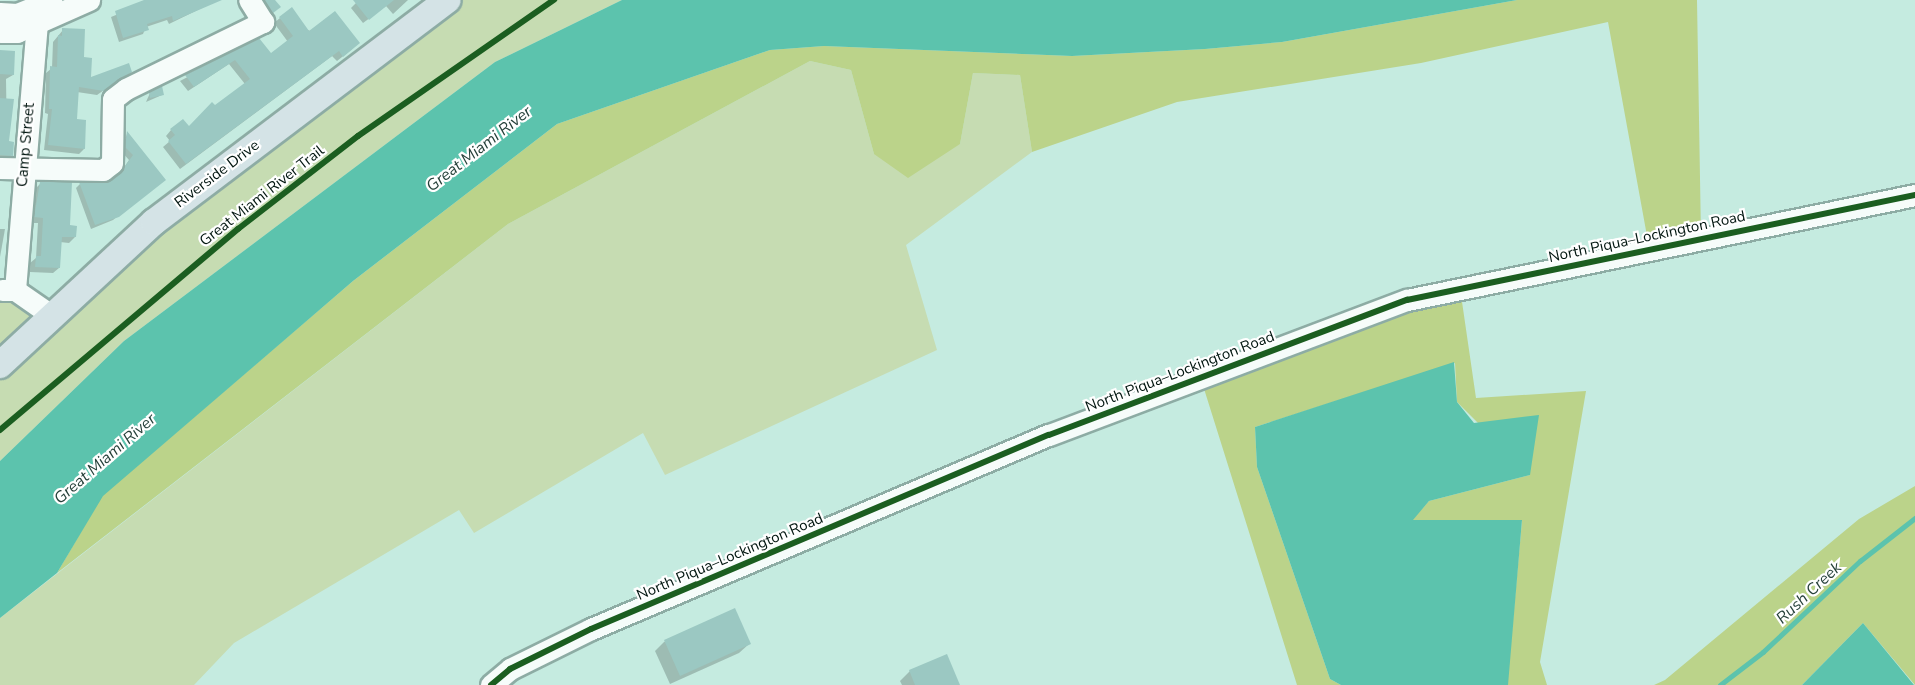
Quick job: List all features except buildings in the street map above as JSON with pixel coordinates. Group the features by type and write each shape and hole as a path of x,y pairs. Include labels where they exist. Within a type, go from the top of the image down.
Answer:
{"main road":[{"name":"Riverside Drive","path":"0,365 51,315 154,222 448,0"}],"street":[{"path":"0,13 17,14 42,7 89,0"},
{"path":"0,168 103,170 112,163 113,99 126,89 263,22 249,0"},
{"path":"0,32 17,32 42,7"},
{"name":"Camp Street","path":"7,290 24,169 42,7"},
{"name":"North Piqua–Lockington Road","path":"491,685 510,669 591,629 1049,435 1407,300 1649,247 1915,195"},
{"path":"7,290 51,315"}],"shaded area":[{"path":"448,0 622,0 495,62 124,341 0,461 0,290 51,315"},
{"path":"1517,0 1697,0 1701,237 1649,247 1608,22 1421,63 1177,102 1032,152 1020,75 973,73 960,144 908,178 874,154 851,70 810,61 508,224 57,573 102,496 353,281 557,124 770,50 824,46 1072,56 1205,49 1282,42"},
{"path":"810,61 851,70 874,154 960,144 973,73 1020,75 1032,152 906,245 937,350 665,475 643,433 474,533 459,510 234,643 194,685 0,685 0,618 508,224"},
{"path":"1460,288 1476,398 1586,391 1540,662 1547,685 1507,685 1522,521 1412,520 1429,501 1530,475 1457,402 1455,363 1255,427 1257,467 1330,679 1341,685 1297,685 1200,376"},
{"path":"1915,486 1915,685 1863,623 1802,685 1654,685 1665,680 1859,519"}],"water":[{"name":"Great Miami River","path":"622,0 1517,0 1282,42 1205,49 1072,56 824,46 770,50 557,124 353,281 103,496 57,573 0,618 0,461 124,341 495,62"},
{"path":"1454,362 1457,402 1474,423 1539,415 1530,475 1429,501 1413,520 1522,520 1508,685 1341,685 1330,679 1257,467 1255,427"},
{"path":"1863,623 1914,685 1802,685"}],"waterway":[{"name":"Rush Creek","path":"1720,685 1763,652 1860,561 1915,518"}],"cycle path":[{"name":"Great Miami River Trail","path":"0,430 238,229 358,136 554,0"},
{"path":"491,685 510,669 591,629 1049,435 1407,300 1915,195"}]}
